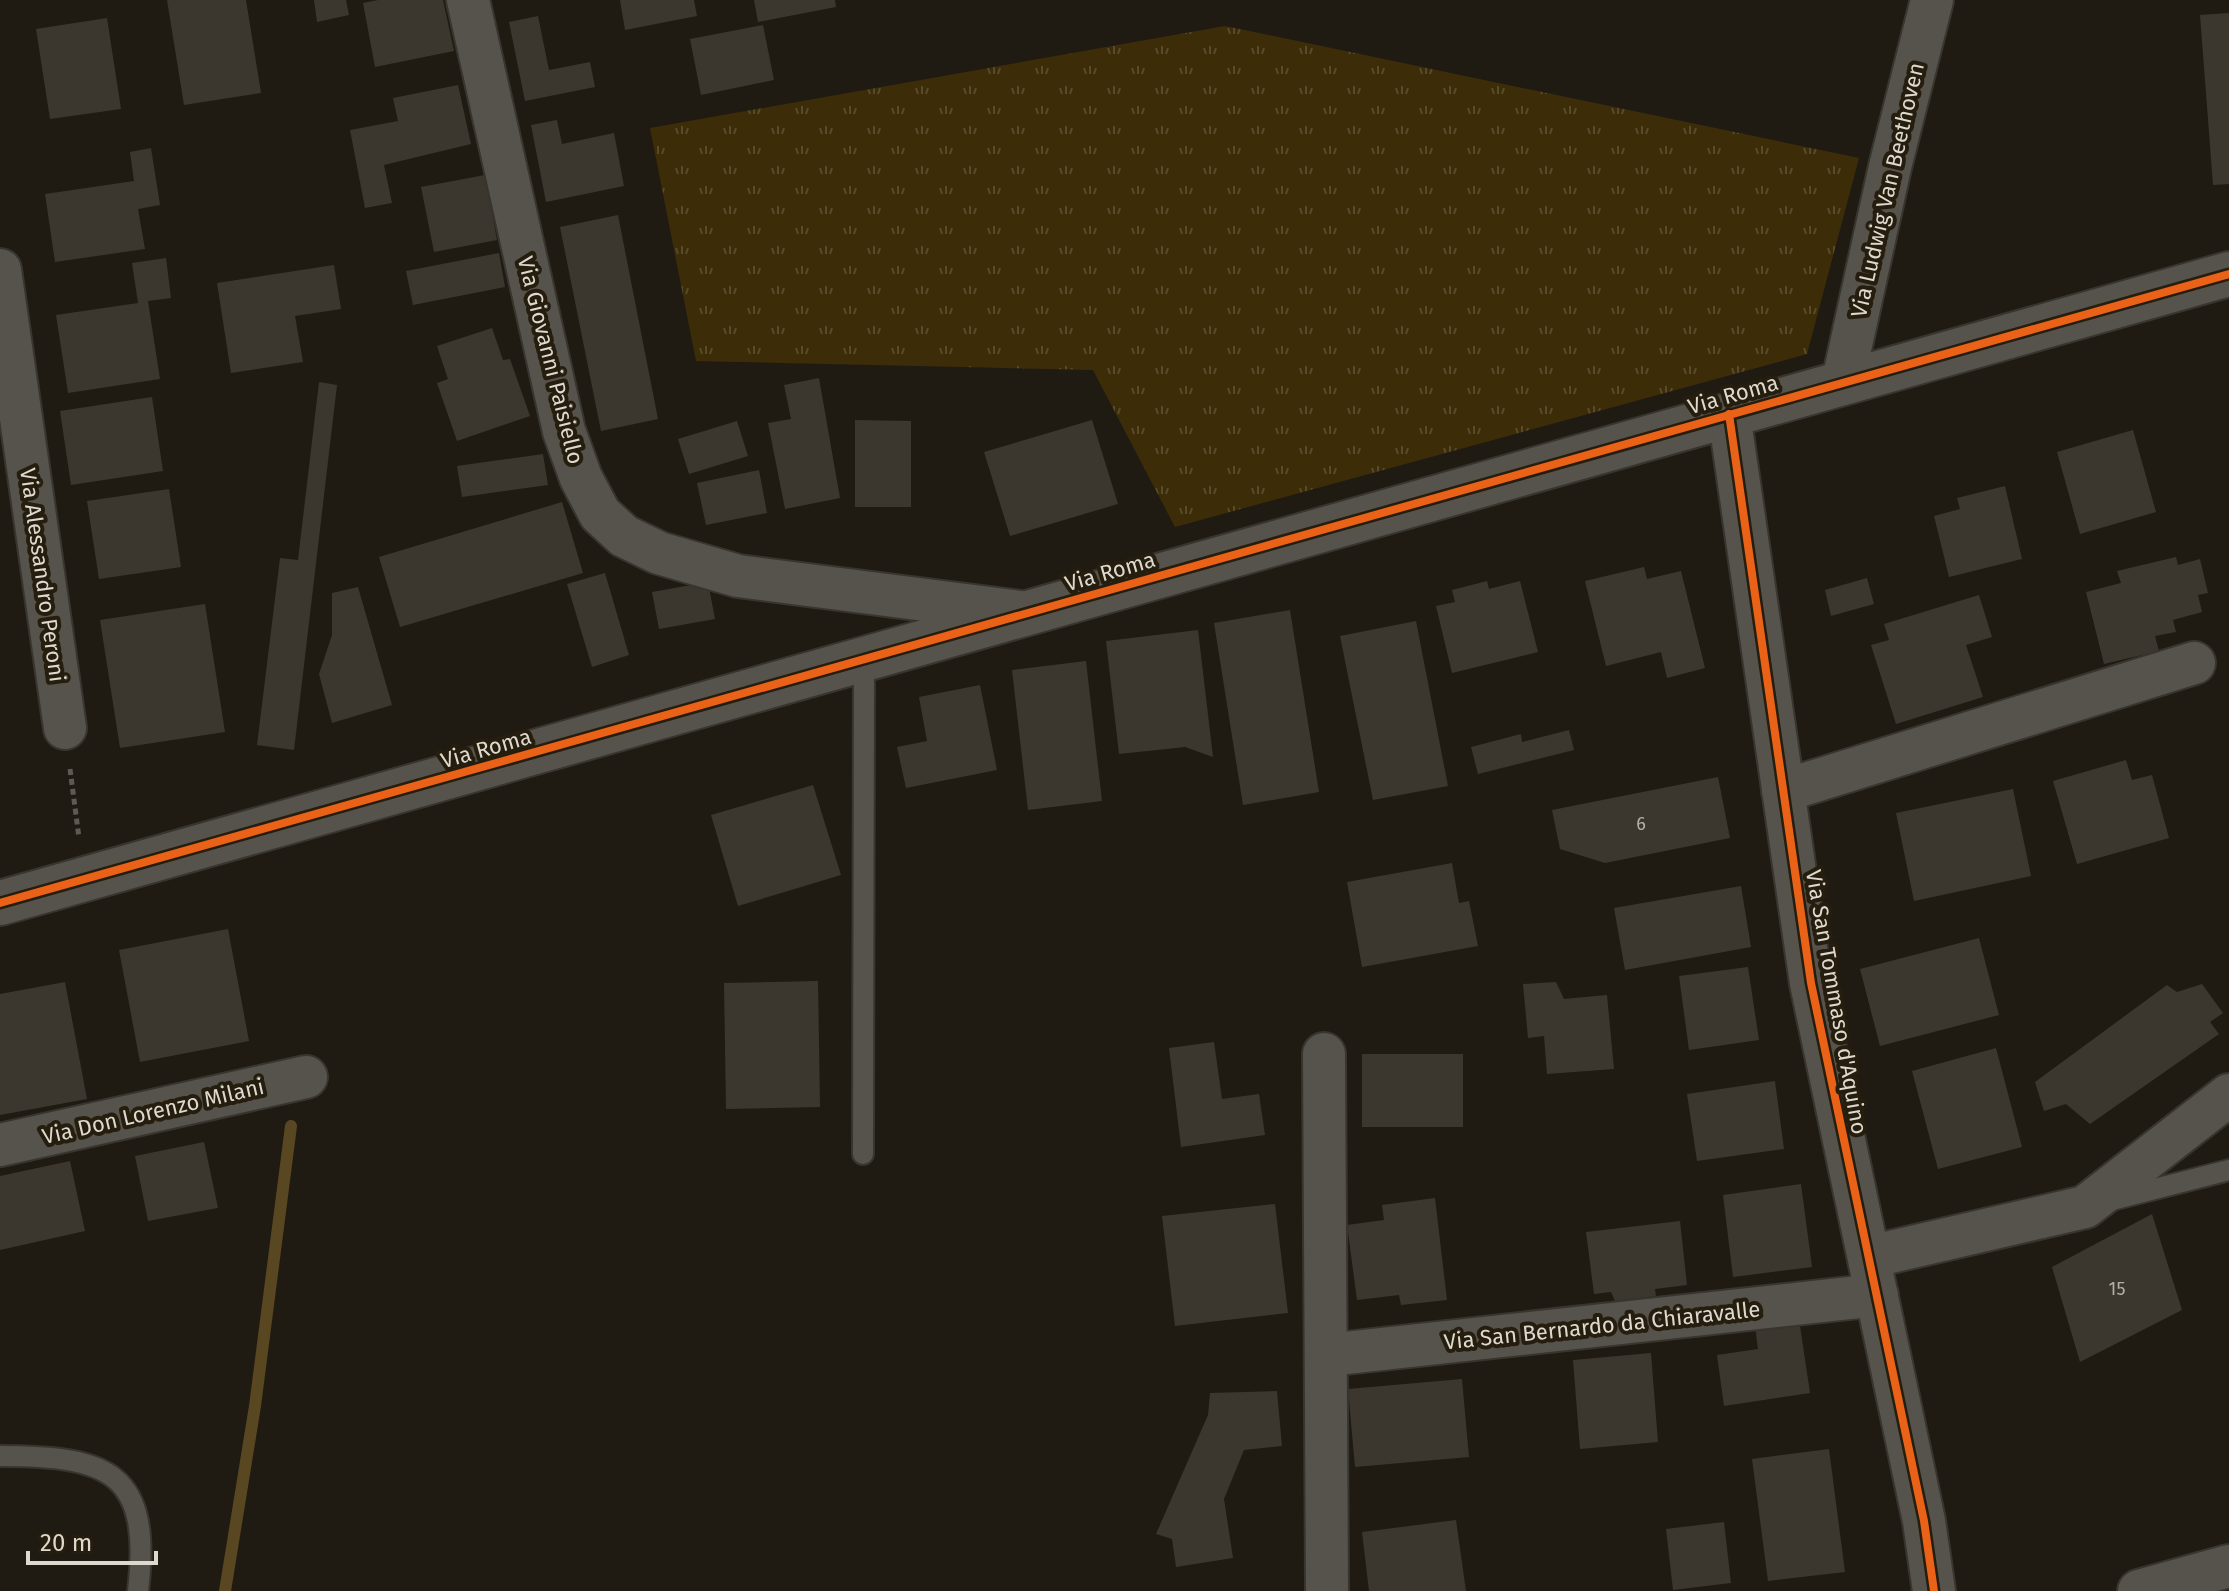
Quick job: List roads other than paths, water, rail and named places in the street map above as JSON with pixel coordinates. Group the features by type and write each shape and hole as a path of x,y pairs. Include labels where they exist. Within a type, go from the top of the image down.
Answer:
{"street":[{"name":"Via Giovanni Paisiello","path":"468,0 564,431 581,478 600,514 635,542 710,570 1029,613"},
{"name":"Via Ludwig Van Beethoven","path":"1843,381 1890,167 1932,0"},
{"name":"Via Roma","path":"0,903 2229,274"},
{"name":"Via Alessandro Peroni","path":"0,277 65,728"},
{"name":"Via San Tommaso d'Aquino","path":"1729,414 1811,983 1924,1521 1934,1591"},
{"path":"1783,791 2194,663"},
{"path":"1324,1054 1327,1591"},
{"name":"Via Don Lorenzo Milani","path":"0,1145 306,1077"},
{"path":"2085,1207 2229,1095"},
{"name":"Via San Bernardo da Chiaravalle","path":"1327,1355 1873,1276 2085,1207"},
{"path":"2139,1591 2229,1566"}],"lane":[{"path":"863,1154 864,659"},
{"path":"2085,1207 2229,1170"},
{"path":"0,1456 68,1458 102,1470 118,1483 139,1515 143,1537 138,1591"}],"waterway":[{"path":"225,1591 255,1406 291,1126"}]}
